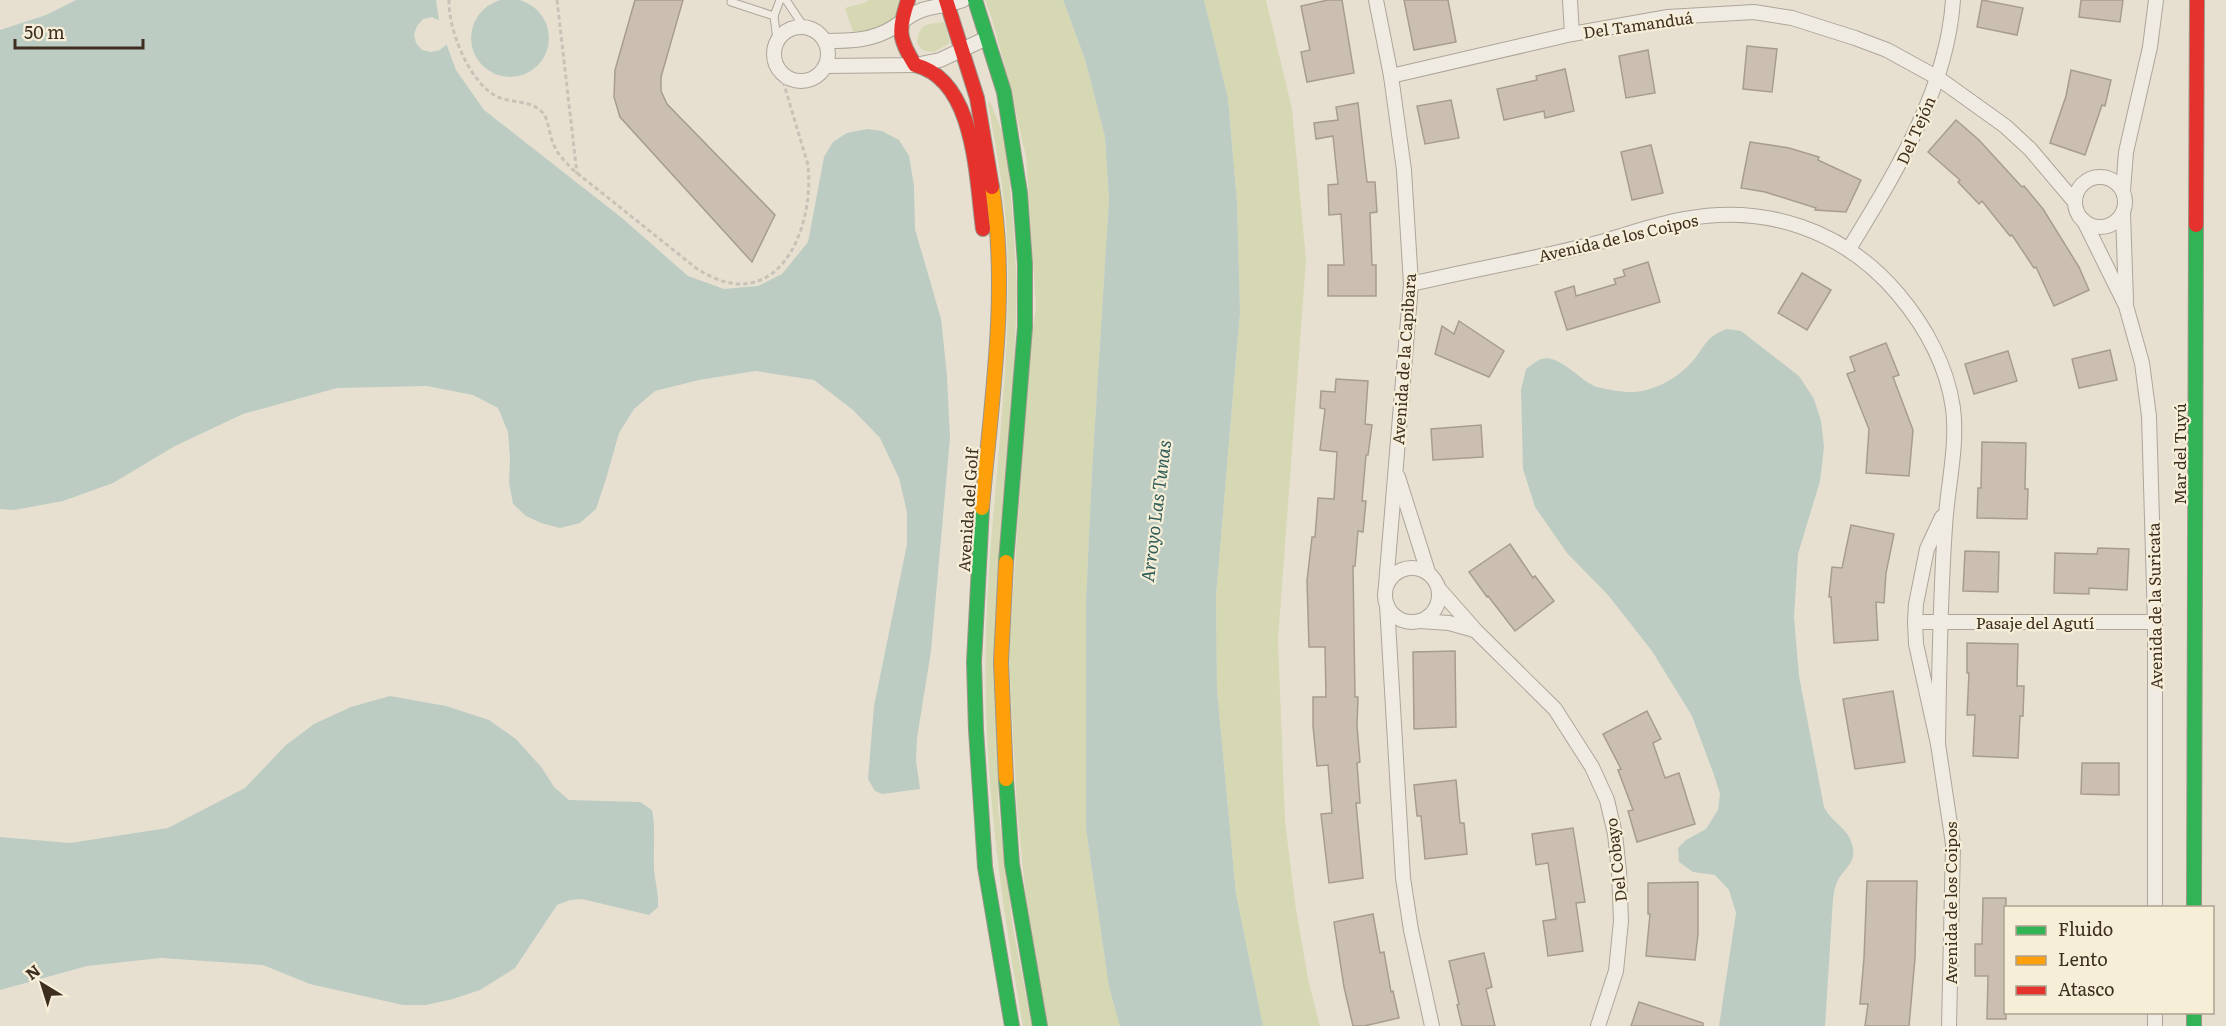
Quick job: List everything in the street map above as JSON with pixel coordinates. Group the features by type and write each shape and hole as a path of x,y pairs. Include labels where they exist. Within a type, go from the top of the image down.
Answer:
{"street":[{"path":"909,0 901,20 900,37 905,49 915,64 927,69 945,84 958,103 969,128 998,326"},
{"path":"825,41 853,41 876,36 895,27 901,20 923,10 963,0"},
{"path":"975,0 1004,92 1020,193 1025,264 1025,327 1008,538 1002,673 1003,729 1012,864 1040,1026"},
{"name":"Avenida de la Capibara","path":"1376,0 1391,76 1404,170 1410,284 1384,592 1390,643 1393,732 1403,878 1411,930 1432,1026"},
{"path":"1570,0 1572,34"},
{"name":"Del Tejón","path":"1849,249 1898,169 1938,78 1952,18 1953,0"},
{"name":"Avenida de la Suricata","path":"2126,306 2123,191 2126,152 2150,47 2156,0"},
{"name":"Mar del Tuyú","path":"2194,906 2197,0"},
{"name":"Avenida del Golf","path":"947,3 977,98 993,196 998,265 998,326 974,662 985,867 1012,1026"},
{"name":"Del Tamanduá","path":"1391,76 1572,34 1668,17 1754,6 1855,38 1896,55 1938,78 2005,126 2030,148 2055,178"},
{"path":"804,27 814,30 825,41 829,56 826,66 819,75 809,80 799,81 789,78 780,71 775,62 774,51 777,40 793,28 804,27"},
{"path":"826,66 915,64 940,60 987,38"},
{"name":"Avenida de la Suricata","path":"2106,177 2117,167 2126,152"},
{"path":"2074,201 2079,187 2091,178 2106,177 2113,180 2123,191"},
{"path":"2055,178 2084,182"},
{"name":"Avenida de la Suricata","path":"2055,178 2074,201 2126,306 2142,363 2149,416 2155,622 2155,906"},
{"path":"2084,221 2098,227 2105,226 2112,224 2123,213"},
{"name":"Avenida de los Coipos","path":"1410,284 1584,246 1684,219 1747,214 1790,222 1849,249 1886,280 1928,335 1939,361 1953,408 1954,441 1946,508 1940,622 1938,744"},
{"name":"Avenida de la Capibara","path":"1396,469 1428,572 1439,589"},
{"name":"Avenida de los Coipos","path":"1946,508 1927,549 1916,604 1915,622 1916,644 1938,744 1953,844 1949,1026"},
{"path":"1386,585 1390,578 1404,568 1412,567 1428,572"},
{"path":"1390,643 1415,621 1433,612 1439,597 1439,589"},
{"name":"Del Cobayo","path":"1439,589 1476,631 1555,709 1592,767 1607,800 1615,834 1621,921 1616,971 1598,1026"},
{"path":"1387,605 1396,617 1415,621"},
{"name":"Del Cobayo","path":"1415,621 1449,623 1476,631"},
{"name":"Pasaje del Agutí","path":"1915,622 2155,622"}],"lane":[{"path":"777,40 774,16 780,0"},
{"path":"786,0 804,27"},
{"path":"731,2 774,16"}],"path":[{"path":"449,0 457,41 475,77 494,95 536,107 544,115 559,155 577,174 712,278 733,284 752,283 771,274 784,264 794,249 806,211 808,165 780,71"},
{"path":"557,0 577,174"}],"green space":[{"path":"869,0 904,0 895,17 886,27 873,32 853,32 845,8"},
{"path":"985,0 1063,0 1085,59 1105,137 1109,201 1086,601 1086,829 1109,987 1120,1026 1048,1026 1026,899 1017,808 1009,656 1029,354 1036,307 1026,157 1009,82"},
{"path":"1204,0 1266,0 1292,109 1306,260 1278,640 1285,821 1295,903 1308,979 1320,1026 1263,1026 1236,894 1217,690 1216,596 1240,312 1237,202 1228,98"},
{"path":"944,22 950,43 934,52 922,50 917,43 922,28 928,24"},
{"path":"990,102 1002,131 1007,155 1017,288 998,806 1013,928 1032,1026 1023,1026 1007,928 994,830 987,731 985,682 988,581 1005,376 1008,274 1005,208 988,103"}],"water":[{"path":"510,-1 525,2 537,11 546,23 549,38 546,53 537,65 525,74 510,77 495,74 483,65 474,53 471,38 474,23 483,11 495,2"},
{"path":"76,0 436,0 440,27 456,70 484,110 622,218 688,276 724,289 758,286 782,274 808,242 824,157 833,142 847,133 867,129 882,131 899,140 909,156 914,186 915,229 941,319 950,438 931,651 917,738 916,761 920,789 882,794 875,791 868,779 874,706 907,544 907,512 899,478 880,438 853,410 814,380 755,371 699,380 655,391 634,409 619,433 596,509 580,523 560,528 526,516 513,504 509,483 508,432 498,408 473,395 427,386 337,388 243,414 175,446 113,483 63,501 14,510 0,509 0,30 46,15"},
{"name":"Arroyo Las Tunas","path":"1063,0 1204,0 1228,98 1237,202 1240,312 1216,596 1217,690 1236,894 1263,1026 1120,1026 1109,987 1086,829 1086,601 1109,200 1105,137 1085,59"},
{"path":"1727,329 1741,331 1799,376 1814,399 1821,421 1824,447 1820,481 1798,554 1794,617 1799,676 1824,807 1848,835 1853,847 1852,860 1839,879 1834,892 1825,1026 1719,1026 1736,913 1729,890 1715,875 1693,872 1679,862 1678,848 1686,840 1706,829 1718,810 1720,794 1714,775 1692,716 1652,651 1608,595 1567,553 1535,507 1523,469 1521,390 1526,369 1536,362 1548,358 1555,360 1597,387 1626,392 1642,391 1664,384 1677,376 1708,340"},
{"path":"390,696 446,706 489,720 516,739 542,768 554,787 569,800 640,802 652,810 658,907 649,915 582,899 570,900 557,905 515,968 480,990 426,1005 403,1005 310,984 263,965 161,958 87,966 0,990 0,837 70,843 168,828 245,788 286,745 314,724 351,707"}],"pier":[{"path":"432,17 443,22 448,39 447,44 440,50 431,52 422,50 416,43 414,34 423,19"}],"building":[{"path":"635,0 683,0 661,77 661,91 667,104 775,215 752,262 620,117 614,97 615,70"},
{"path":"1328,0 1342,0 1354,73 1307,82 1301,52 1310,50 1301,6"},
{"path":"1404,0 1448,0 1456,42 1414,50"},
{"path":"1982,0 2023,8 2017,35 1977,27"},
{"path":"2081,0 2123,0 2120,22 2079,17"},
{"path":"1747,46 1777,49 1772,92 1743,89"},
{"path":"1648,50 1655,93 1626,98 1619,56"},
{"path":"1565,69 1574,111 1545,118 1544,111 1504,120 1497,89 1537,80 1536,76"},
{"path":"2071,70 2111,80 2105,106 2102,105 2085,155 2050,143 2066,96"},
{"path":"1451,100 1459,138 1425,144 1417,106"},
{"path":"1358,103 1367,182 1375,182 1377,212 1370,213 1372,265 1376,265 1376,296 1328,296 1328,265 1344,265 1341,214 1329,215 1328,185 1338,184 1333,136 1316,139 1314,123 1338,120 1336,107"},
{"path":"1956,120 1979,140 2022,187 2024,186 2043,209 2079,267 2089,290 2054,306 2036,267 2034,268 2012,235 2010,236 1982,201 1979,204 1958,182 1960,180 1928,152"},
{"path":"1750,142 1789,148 1819,157 1818,160 1861,180 1846,212 1815,210 1816,208 1765,192 1741,188"},
{"path":"1651,145 1663,193 1632,200 1621,152"},
{"path":"1648,262 1660,302 1567,330 1555,292 1574,286 1576,296 1616,284 1614,279 1625,276 1623,270"},
{"path":"1802,273 1831,290 1807,330 1778,313"},
{"path":"1459,321 1504,351 1489,377 1435,354 1442,326 1454,334"},
{"path":"1886,343 1899,375 1893,377 1913,430 1909,476 1866,473 1869,429 1847,374 1855,371 1850,357"},
{"path":"2110,350 2117,380 2079,388 2072,359"},
{"path":"2008,351 2017,381 1974,394 1965,364"},
{"path":"1336,379 1368,381 1365,424 1372,425 1368,455 1366,455 1362,501 1366,501 1363,532 1358,531 1355,566 1353,566 1355,697 1358,697 1357,726 1360,762 1357,763 1360,803 1356,803 1363,878 1329,883 1321,814 1332,813 1328,765 1317,766 1313,726 1313,697 1326,697 1325,647 1309,647 1307,581 1312,537 1315,537 1318,498 1334,499 1337,452 1320,450 1325,409 1320,408 1321,391 1335,392"},
{"path":"1481,425 1483,457 1433,460 1431,429"},
{"path":"1982,442 2026,443 2027,519 1977,518 1978,488 1981,488"},
{"path":"1851,525 1894,534 1886,573 1884,603 1876,602 1878,640 1834,643 1831,597 1829,597 1832,567 1842,568"},
{"path":"1510,544 1533,578 1535,576 1554,601 1515,631 1469,572"},
{"path":"2098,548 2129,549 2127,590 2089,588 2089,594 2054,593 2055,553 2097,554"},
{"path":"1965,551 1999,552 1998,592 1963,591"},
{"path":"1967,643 2018,644 2017,686 2024,686 2018,758 1973,756 1975,715 1967,715 1969,673 1967,673"},
{"path":"1455,651 1456,727 1414,729 1413,652"},
{"path":"1893,691 1905,762 1855,769 1843,699"},
{"path":"1647,711 1661,739 1653,743 1665,778 1679,773 1695,824 1637,842 1628,811 1633,810 1618,770 1621,769 1603,734"},
{"path":"2082,763 2119,763 2119,795 2081,794"},
{"path":"1456,780 1460,823 1464,823 1467,854 1425,859 1421,816 1417,816 1414,785"},
{"path":"1573,828 1585,902 1576,903 1583,951 1548,956 1543,921 1556,919 1548,863 1536,865 1532,834"},
{"path":"1867,881 1917,881 1915,958 1909,1026 1865,1026 1868,1004 1860,1004"},
{"path":"1698,882 1698,934 1695,960 1646,956 1650,914 1648,914 1648,883"},
{"path":"1983,898 2006,898 2006,906 2004,906 2004,1014 2006,1014 2006,1019 1987,1019 1988,976 1975,976 1975,944 1982,944"},
{"path":"1373,914 1380,953 1384,952 1391,992 1393,991 1399,1018 1364,1026 1353,1026 1344,987 1334,922"},
{"path":"1484,953 1492,987 1486,989 1495,1026 1462,1026 1449,961"},
{"path":"1639,1002 1703,1023 1703,1026 1631,1026"}],"traffic: fast":[{"path":"975,0 1004,92 1020,193 1025,264 1025,327 1006,562"},
{"path":"2194,906 2196,225"},
{"path":"982,508 974,662 976,730 985,867 1012,1026"},
{"path":"1006,779 1012,864 1040,1026"},
{"path":"2194,1014 2194,1026"}],"traffic: slow":[{"path":"982,508 994,388 999,307 997,227 992,187"},
{"path":"1006,562 1001,662 1006,779"}],"traffic: jam":[{"path":"908,0 901,27 905,48 915,65 935,74 950,90 961,110 974,159 983,229"},
{"path":"946,0 977,98 992,187"},
{"path":"2196,225 2197,0"}]}
